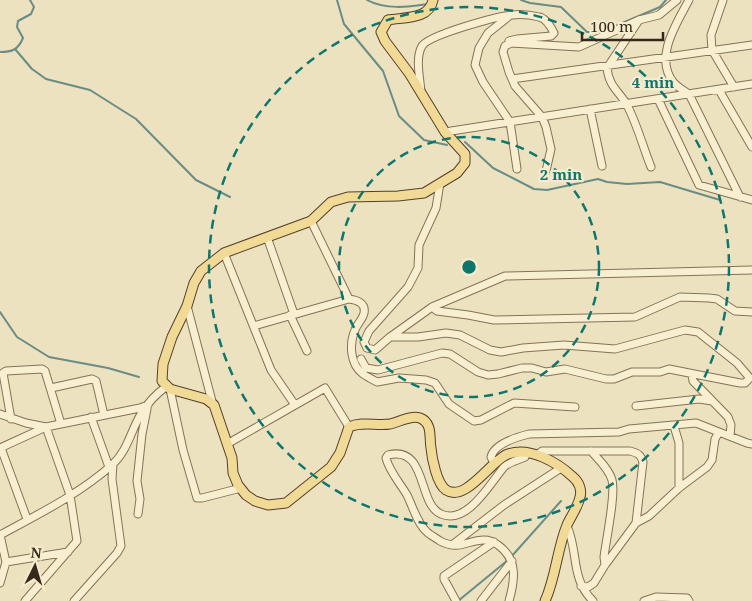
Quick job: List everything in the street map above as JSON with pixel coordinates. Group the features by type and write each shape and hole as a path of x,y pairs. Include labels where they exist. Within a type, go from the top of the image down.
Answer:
{"main road":[{"path":"433,0 431,8 420,16 388,20 381,32 385,42 409,73 445,132 465,154 466,163 457,173 424,193 398,196 348,197 330,202 311,221 224,253 201,271 194,283 187,306 172,337 163,364 162,381 168,388 206,399 214,405 232,458 233,473 241,488 251,498 268,505 286,503 331,467 340,454 349,427 356,424 388,424 412,418 419,418 425,422 431,436 431,447 437,476 440,484 449,491 460,492 473,484 494,463 508,454 519,452 538,454 578,482 581,490 580,498 567,526 552,586 545,601"}],"street":[{"path":"505,46 511,43 579,47 639,20 659,15 677,0"},
{"path":"689,0 670,38 666,57 666,71 674,84 689,94 740,197"},
{"path":"723,0 711,35 712,50 734,87"},
{"path":"421,92 419,54 423,44 454,30 512,15 541,17 554,33 551,36 517,39 508,42 503,52 515,86 542,117 546,126 551,149 546,171"},
{"path":"512,15 488,33 479,48 475,65 483,82 510,122 517,169"},
{"path":"639,20 607,68 608,77 626,104 651,167"},
{"path":"512,79 752,44"},
{"path":"445,132 752,84"},
{"path":"719,90 752,147"},
{"path":"658,99 699,185 752,200"},
{"path":"590,109 602,166"},
{"path":"440,184 436,208 419,245 418,268 408,287 369,331 364,342 367,348 375,350 432,307 505,276 752,270"},
{"path":"311,221 349,299"},
{"path":"267,238 292,315 307,351"},
{"path":"224,253 271,370 295,405"},
{"path":"432,307 437,311 494,320 634,317 680,297 709,298 717,300 735,310 752,312"},
{"path":"254,326 349,299 359,301 364,307 364,314 355,329 350,348 357,360 361,373 377,382 400,378 426,380 435,384 449,404 474,421 481,420 514,403 575,407"},
{"path":"187,306 214,405"},
{"path":"357,360 366,368 378,370 442,353 450,354 478,372 488,375 522,368 532,368 546,372 565,369 606,379 614,379 632,372 660,372 670,369 692,375 740,383 745,383 749,379 737,363 698,332 691,330 615,349 564,345 523,348 501,352 490,350 460,335 446,333 418,337 390,337"},
{"path":"357,360 367,348"},
{"path":"11,419 3,373 6,371 44,370 61,424"},
{"path":"692,375 693,381 728,417 731,430 730,436"},
{"path":"51,388 92,380 96,381 104,415"},
{"path":"0,583 6,562 0,535 93,481 111,465 124,449 132,437 140,415 156,394 168,388 197,498 241,488"},
{"path":"227,444 325,388 349,427"},
{"path":"636,406 699,399 712,402"},
{"path":"27,519 0,448 46,427 148,405"},
{"path":"138,514 140,499 137,481 142,434 148,405"},
{"path":"0,414 11,419 46,427"},
{"path":"74,601 117,553 121,546 111,465 91,418"},
{"path":"494,463 491,457 495,449 528,434 619,432 629,429 696,423 752,444"},
{"path":"674,426 679,443 679,488"},
{"path":"30,600 77,541 70,495 46,427"},
{"path":"581,586 588,588 594,583 636,523 648,516 679,488 707,467 712,460 715,439 719,432"},
{"path":"538,454 542,451 638,453 643,462 636,523"},
{"path":"591,451 608,471 612,480 613,492 604,558 605,565"},
{"path":"509,601 514,571 512,561 504,549 494,542 481,540 464,545 441,542 427,532 386,460 386,456 392,454 403,455 416,464 429,501 435,510 442,515 453,516 474,505 505,467 525,457 527,453"},
{"path":"452,544 504,505 560,468"},
{"path":"567,526 571,535 581,586 593,601"},
{"path":"456,601 444,576 494,542"},
{"path":"6,562 68,552"},
{"path":"481,601 512,561"},
{"path":"644,601 656,597 687,598 689,601"}],"waterway":[{"path":"0,52 8,52 21,42 23,38 17,27 18,21 31,14 34,7 30,0"},
{"path":"337,0 344,24 383,71 399,116 424,140 447,145"},
{"path":"367,0 389,6 405,7 428,4"},
{"path":"521,0 561,7 587,32 601,32 660,7 666,0"},
{"path":"15,49 32,69 46,79 90,90 136,119 196,180 230,197"},
{"path":"465,142 493,168 534,189 547,190 598,179 627,184 660,182 720,200"},
{"path":"0,312 17,337 49,357 108,368 139,377"},
{"path":"511,557 561,501"},
{"path":"458,601 508,560"}]}
